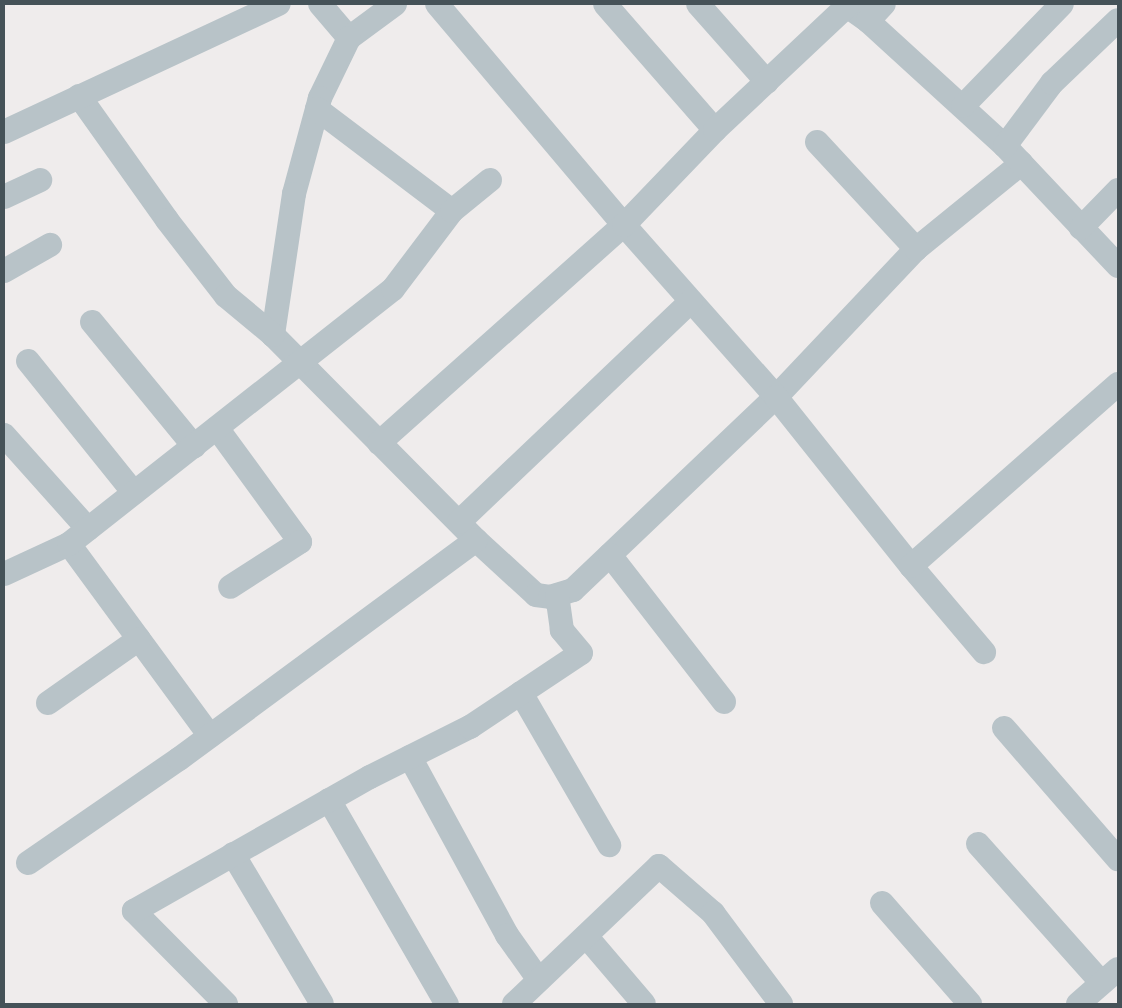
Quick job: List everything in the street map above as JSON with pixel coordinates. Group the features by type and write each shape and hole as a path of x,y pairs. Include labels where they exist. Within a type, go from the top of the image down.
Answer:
{"street":[{"path":"4,132 279,4"},
{"path":"320,4 349,38"},
{"path":"273,335 294,194 317,109 349,38 394,4"},
{"path":"437,4 624,225 776,397 911,566 984,652"},
{"path":"605,4 715,130"},
{"path":"698,4 767,82"},
{"path":"868,21 884,4"},
{"path":"963,106 1062,4"},
{"path":"379,443 624,225 715,130 846,5 868,21 1005,146 1118,266"},
{"path":"1005,146 1052,83 1118,20"},
{"path":"78,96 167,220 226,296 273,335 476,540 536,595 550,597 573,590 776,397 916,249 1022,163"},
{"path":"317,109 452,211"},
{"path":"817,142 916,249"},
{"path":"4,197 40,180"},
{"path":"4,574 69,544 300,364 392,289 452,211 490,180"},
{"path":"1081,228 1118,190"},
{"path":"4,271 50,245"},
{"path":"459,522 691,301"},
{"path":"92,322 194,446"},
{"path":"28,361 134,493"},
{"path":"911,566 1118,384"},
{"path":"217,428 300,542 230,587"},
{"path":"8,445 88,529"},
{"path":"28,863 210,736 476,540"},
{"path":"69,544 210,736"},
{"path":"610,555 724,702"},
{"path":"226,1004 134,910 329,800 470,727 582,653 562,630 557,595"},
{"path":"48,703 139,639"},
{"path":"521,693 609,845"},
{"path":"1004,728 1118,859"},
{"path":"410,757 507,935 539,980"},
{"path":"329,800 447,1004"},
{"path":"978,844 1110,976 1078,1004"},
{"path":"233,854 322,1004"},
{"path":"514,1004 659,866 713,913 781,1004"},
{"path":"882,903 970,1004"},
{"path":"586,936 644,1004"}]}
